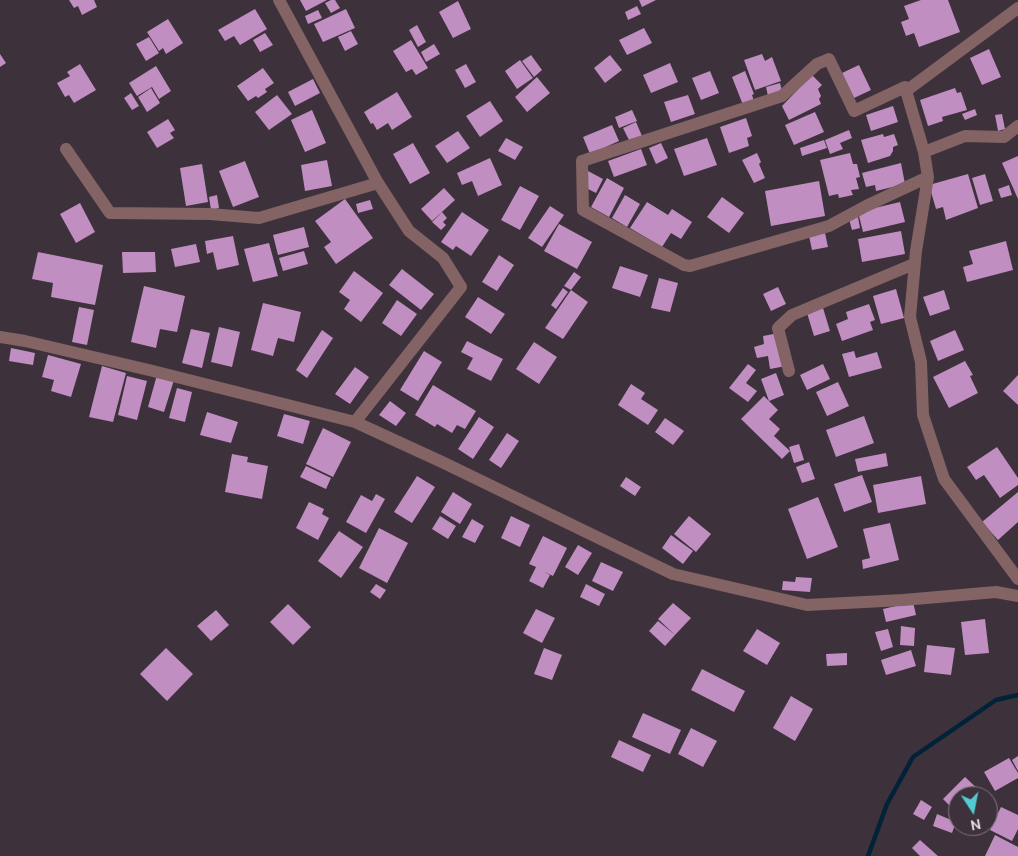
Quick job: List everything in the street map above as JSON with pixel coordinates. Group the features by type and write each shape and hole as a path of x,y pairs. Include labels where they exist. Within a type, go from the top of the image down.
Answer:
{"street":[{"path":"279,0 378,183 409,231 443,258 461,287 355,422"},
{"path":"906,91 1018,8"},
{"path":"928,177 866,206 829,226 690,266 684,265 584,210 582,161 782,96 817,64 829,59 854,111 905,87 924,152 928,177 914,264 910,317 921,362 924,415 944,479 1018,580"},
{"path":"924,152 965,136 1004,137 1018,126"},
{"path":"66,149 110,213 210,214 259,218 378,183"},
{"path":"789,371 778,328 792,315 914,264"},
{"path":"0,337 144,369 355,422 674,574 808,605 903,600 996,592 1018,596"}],"building":[{"path":"69,0 94,0 97,7 82,15 78,6 74,8"},
{"path":"300,0 327,0 306,11"},
{"path":"335,0 340,8 331,13 325,3"},
{"path":"639,0 656,0 642,7"},
{"path":"921,0 948,0 960,32 919,47 914,33 906,36 901,22 909,19 904,6"},
{"path":"458,1 471,29 453,38 439,12"},
{"path":"637,6 641,14 628,20 625,12"},
{"path":"255,9 267,29 240,45 234,36 225,41 218,30"},
{"path":"346,9 355,28 323,42 314,24"},
{"path":"318,10 322,18 308,24 305,16"},
{"path":"168,19 183,43 166,54 163,48 159,51 147,32"},
{"path":"417,25 426,42 418,47 409,30"},
{"path":"644,28 652,43 627,55 619,40"},
{"path":"351,31 358,44 345,51 338,37"},
{"path":"265,33 273,45 260,52 253,40"},
{"path":"149,37 159,53 146,61 136,44"},
{"path":"411,40 428,68 416,75 412,69 406,72 393,51"},
{"path":"434,44 440,54 426,62 421,52"},
{"path":"989,49 1001,77 982,85 970,58"},
{"path":"0,54 6,63 0,67"},
{"path":"762,54 765,61 772,57 781,81 755,90 744,60"},
{"path":"531,55 542,70 534,77 522,61"},
{"path":"610,55 622,70 605,83 594,68"},
{"path":"520,60 533,78 517,89 505,71"},
{"path":"670,63 678,82 651,93 643,75"},
{"path":"80,64 96,90 74,103 69,95 65,97 57,83 70,76 67,72"},
{"path":"466,64 476,82 465,88 455,70"},
{"path":"859,65 871,90 854,98 842,73"},
{"path":"156,66 171,91 159,99 152,87 137,96 129,83"},
{"path":"263,68 274,83 265,89 267,92 258,98 256,96 248,101 237,86"},
{"path":"710,71 719,93 701,100 692,78"},
{"path":"745,71 754,94 752,95 754,101 743,105 732,77"},
{"path":"812,75 822,85 818,89 821,96 819,99 821,104 789,120 782,106"},
{"path":"537,77 550,93 527,112 515,97"},
{"path":"313,79 320,93 295,106 288,92"},
{"path":"780,83 782,91 768,96 766,87"},
{"path":"151,88 160,103 147,112 138,97"},
{"path":"955,88 957,93 961,92 967,110 942,117 943,121 928,126 920,100"},
{"path":"397,92 412,117 392,130 388,123 377,130 364,112"},
{"path":"131,93 139,106 132,110 124,98"},
{"path":"277,95 292,114 269,130 255,112"},
{"path":"688,95 695,114 671,122 664,102"},
{"path":"490,101 503,121 480,137 466,116"},
{"path":"893,106 898,122 871,131 866,115"},
{"path":"975,109 977,115 965,120 962,114"},
{"path":"312,110 326,143 305,152 291,120"},
{"path":"632,110 637,121 619,128 615,117"},
{"path":"815,112 824,132 794,145 785,125"},
{"path":"1002,114 1005,129 998,131 995,115"},
{"path":"746,118 752,136 747,138 749,146 729,153 720,127"},
{"path":"168,119 175,130 170,133 174,138 157,148 147,132"},
{"path":"636,122 642,136 630,142 623,128"},
{"path":"612,125 619,141 590,154 583,137"},
{"path":"849,130 852,138 840,143 843,149 830,154 825,140"},
{"path":"458,131 470,148 447,163 435,146"},
{"path":"883,134 884,137 894,134 898,145 893,147 890,156 868,163 861,140"},
{"path":"506,138 523,147 515,160 498,151"},
{"path":"707,138 717,165 684,176 674,149"},
{"path":"824,140 827,148 802,156 800,148"},
{"path":"413,143 430,173 410,184 393,154"},
{"path":"661,143 668,158 656,164 649,148"},
{"path":"641,149 647,165 614,177 608,161"},
{"path":"757,153 765,178 754,183 742,160"},
{"path":"850,153 853,164 857,164 860,177 856,178 859,189 851,190 853,195 839,198 838,194 829,196 820,160"},
{"path":"1018,156 1018,199 1002,163"},
{"path":"490,158 502,185 478,196 472,181 462,185 457,173"},
{"path":"327,160 332,186 305,191 301,165"},
{"path":"245,161 259,197 233,207 219,171"},
{"path":"901,163 905,184 876,191 875,185 866,187 862,173"},
{"path":"202,164 208,202 186,206 180,168"},
{"path":"588,171 603,179 596,193 580,185"},
{"path":"968,174 978,208 946,220 943,207 936,209 929,185"},
{"path":"985,174 993,201 980,205 972,178"},
{"path":"607,178 624,188 609,217 591,207"},
{"path":"819,181 825,216 771,226 765,191"},
{"path":"1009,185 1012,195 1001,198 998,189"},
{"path":"520,186 539,196 520,230 501,220"},
{"path":"444,188 455,200 432,221 421,209"},
{"path":"217,195 219,208 211,210 209,197"},
{"path":"625,195 640,204 627,227 612,218"},
{"path":"722,197 744,213 729,233 707,217"},
{"path":"345,199 373,238 336,264 324,247 331,242 315,221"},
{"path":"370,200 373,209 358,213 356,204"},
{"path":"647,202 668,215 672,209 692,222 681,239 671,233 662,247 630,228"},
{"path":"900,202 905,222 863,232 858,212"},
{"path":"80,203 95,232 76,243 60,214"},
{"path":"550,206 564,215 542,247 528,238"},
{"path":"442,212 447,218 443,222 446,225 441,230 432,222"},
{"path":"462,212 489,230 471,256 456,246 453,250 441,242"},
{"path":"858,217 860,228 852,230 849,219"},
{"path":"559,224 592,242 577,269 544,251"},
{"path":"304,227 309,247 278,255 273,235"},
{"path":"901,231 905,254 862,262 858,239"},
{"path":"825,233 828,247 812,250 809,236"},
{"path":"233,236 239,265 217,270 213,252 207,254 205,241"},
{"path":"1006,241 1013,270 967,282 963,267 973,264 969,251"},
{"path":"269,243 278,276 253,282 244,249"},
{"path":"196,244 200,262 175,267 171,249"},
{"path":"304,251 308,264 283,271 279,258"},
{"path":"38,252 103,265 95,305 51,297 53,283 32,279"},
{"path":"122,252 155,252 156,272 123,273"},
{"path":"499,255 514,265 497,291 482,282"},
{"path":"620,266 648,275 640,297 612,288"},
{"path":"402,269 434,294 421,310 389,285"},
{"path":"354,271 383,293 361,322 344,309 350,300 339,292"},
{"path":"574,272 581,277 571,290 564,286"},
{"path":"659,278 678,283 670,312 651,308"},
{"path":"144,286 185,296 177,332 160,329 156,348 131,342"},
{"path":"778,287 786,304 771,311 763,294"},
{"path":"563,288 568,292 556,309 551,305"},
{"path":"896,289 904,318 881,324 873,296"},
{"path":"571,290 588,302 563,339 545,328"},
{"path":"944,290 950,309 930,316 923,297"},
{"path":"478,297 505,314 491,334 465,317"},
{"path":"397,300 417,314 401,336 382,323"},
{"path":"263,303 301,312 294,342 278,338 273,356 251,350"},
{"path":"869,304 875,320 870,322 873,330 842,341 836,324 848,319 846,312"},
{"path":"79,307 94,310 87,345 72,342"},
{"path":"823,308 830,331 814,336 807,313"},
{"path":"219,327 240,332 232,367 211,362"},
{"path":"191,329 210,333 202,368 182,363"},
{"path":"322,330 333,338 307,378 296,370"},
{"path":"955,330 964,350 938,361 930,341"},
{"path":"779,333 786,366 770,369 768,356 757,358 754,347 764,344 763,336"},
{"path":"467,341 503,359 491,381 467,369 473,358 461,352"},
{"path":"534,342 557,357 539,384 516,369"},
{"path":"11,348 35,353 33,365 9,361"},
{"path":"424,351 442,362 418,401 400,390"},
{"path":"854,351 856,358 877,352 882,368 849,377 842,354"},
{"path":"48,355 81,364 71,397 51,391 54,380 42,377"},
{"path":"965,361 973,375 970,376 978,393 949,408 933,377"},
{"path":"748,364 756,370 746,383 757,391 748,402 729,388"},
{"path":"823,364 830,379 807,390 800,375"},
{"path":"102,366 126,373 113,422 89,417"},
{"path":"355,367 369,377 350,404 335,394"},
{"path":"776,373 784,395 769,401 761,379"},
{"path":"157,375 174,380 164,412 148,407"},
{"path":"1018,375 1018,405 1003,391"},
{"path":"127,376 147,381 137,420 118,415"},
{"path":"838,382 849,406 827,416 816,392"},
{"path":"631,384 645,393 641,399 658,410 648,425 618,405"},
{"path":"433,385 476,411 465,429 457,425 452,433 437,424 435,427 415,415"},
{"path":"177,388 192,392 185,422 169,418"},
{"path":"764,396 778,410 769,419 780,429 774,436 790,451 782,459 741,419"},
{"path":"390,401 406,413 396,426 379,415"},
{"path":"207,412 238,422 231,443 200,435"},
{"path":"284,414 310,421 303,444 277,436"},
{"path":"864,416 874,443 836,457 826,430"},
{"path":"479,417 494,427 473,459 458,449"},
{"path":"665,418 684,431 673,445 655,432"},
{"path":"323,428 351,442 333,477 306,464"},
{"path":"507,433 519,441 501,468 489,460"},
{"path":"799,444 804,460 794,463 789,447"},
{"path":"997,447 1018,478 1018,485 1000,498 984,475 976,480 967,467"},
{"path":"886,453 888,466 858,472 855,459"},
{"path":"232,454 248,457 247,462 268,466 262,499 225,492"},
{"path":"809,462 815,479 802,483 796,467"},
{"path":"306,466 331,478 326,489 300,477"},
{"path":"862,475 872,502 844,512 834,484"},
{"path":"417,476 435,487 412,523 394,512"},
{"path":"921,476 926,504 878,513 873,485"},
{"path":"626,477 641,487 635,496 620,486"},
{"path":"453,492 472,504 460,524 441,512"},
{"path":"1018,492 1018,522 998,540 982,522"},
{"path":"376,494 385,499 366,533 346,522 361,495 372,501"},
{"path":"818,497 838,547 807,559 788,509"},
{"path":"309,502 324,509 322,514 329,518 318,540 296,528"},
{"path":"440,516 456,526 448,539 432,529"},
{"path":"511,516 530,525 520,547 501,538"},
{"path":"689,516 711,534 696,552 674,534"},
{"path":"472,519 484,526 475,543 462,537"},
{"path":"890,523 899,560 863,569 862,560 870,558 863,529"},
{"path":"379,528 408,543 387,583 359,568"},
{"path":"339,531 363,547 341,578 318,561"},
{"path":"671,535 693,551 683,564 662,548"},
{"path":"543,536 567,548 553,576 543,571 550,575 543,588 529,581 536,567 529,564"},
{"path":"578,545 592,553 578,575 565,567"},
{"path":"601,562 623,572 613,591 592,581"},
{"path":"796,577 812,578 810,592 782,590 783,581 795,582"},
{"path":"376,584 386,590 380,599 370,592"},
{"path":"586,584 605,594 599,606 580,597"},
{"path":"913,602 916,615 886,622 883,609"},
{"path":"673,603 691,618 675,635 658,619"},
{"path":"288,604 311,627 293,645 270,622"},
{"path":"536,609 555,618 542,643 523,633"},
{"path":"216,610 229,625 211,641 197,626"},
{"path":"985,619 989,653 965,655 961,622"},
{"path":"658,621 675,635 665,646 649,631"},
{"path":"901,626 915,628 914,646 900,645"},
{"path":"757,629 780,643 767,665 743,651"},
{"path":"888,629 893,647 881,651 875,632"},
{"path":"927,645 955,648 951,675 924,672"},
{"path":"166,648 193,674 167,701 140,674"},
{"path":"544,648 562,655 552,680 534,674"},
{"path":"911,650 916,666 886,675 881,660"},
{"path":"847,653 847,665 827,666 826,654"},
{"path":"702,669 745,691 734,712 691,690"},
{"path":"791,696 813,709 795,741 773,728"},
{"path":"643,713 681,730 670,754 632,737"},
{"path":"691,728 717,741 703,767 678,754"},
{"path":"619,740 651,755 643,772 611,757"},
{"path":"1018,756 1018,771 1012,760"},
{"path":"1009,758 1018,773 1018,778 998,789 998,786 992,786 984,772"},
{"path":"965,777 975,786 956,786"},
{"path":"948,794 948,804 943,799"},
{"path":"921,800 932,807 924,820 913,814"},
{"path":"1001,807 1018,815 1018,829 1012,841 998,834 998,813"},
{"path":"937,814 948,819 948,832 933,826"},
{"path":"995,836 1018,847 1018,856 985,856"},
{"path":"920,840 938,856 920,856 912,848"}],"waterway":[{"path":"868,856 887,804 913,757 996,700 1018,695"}]}
